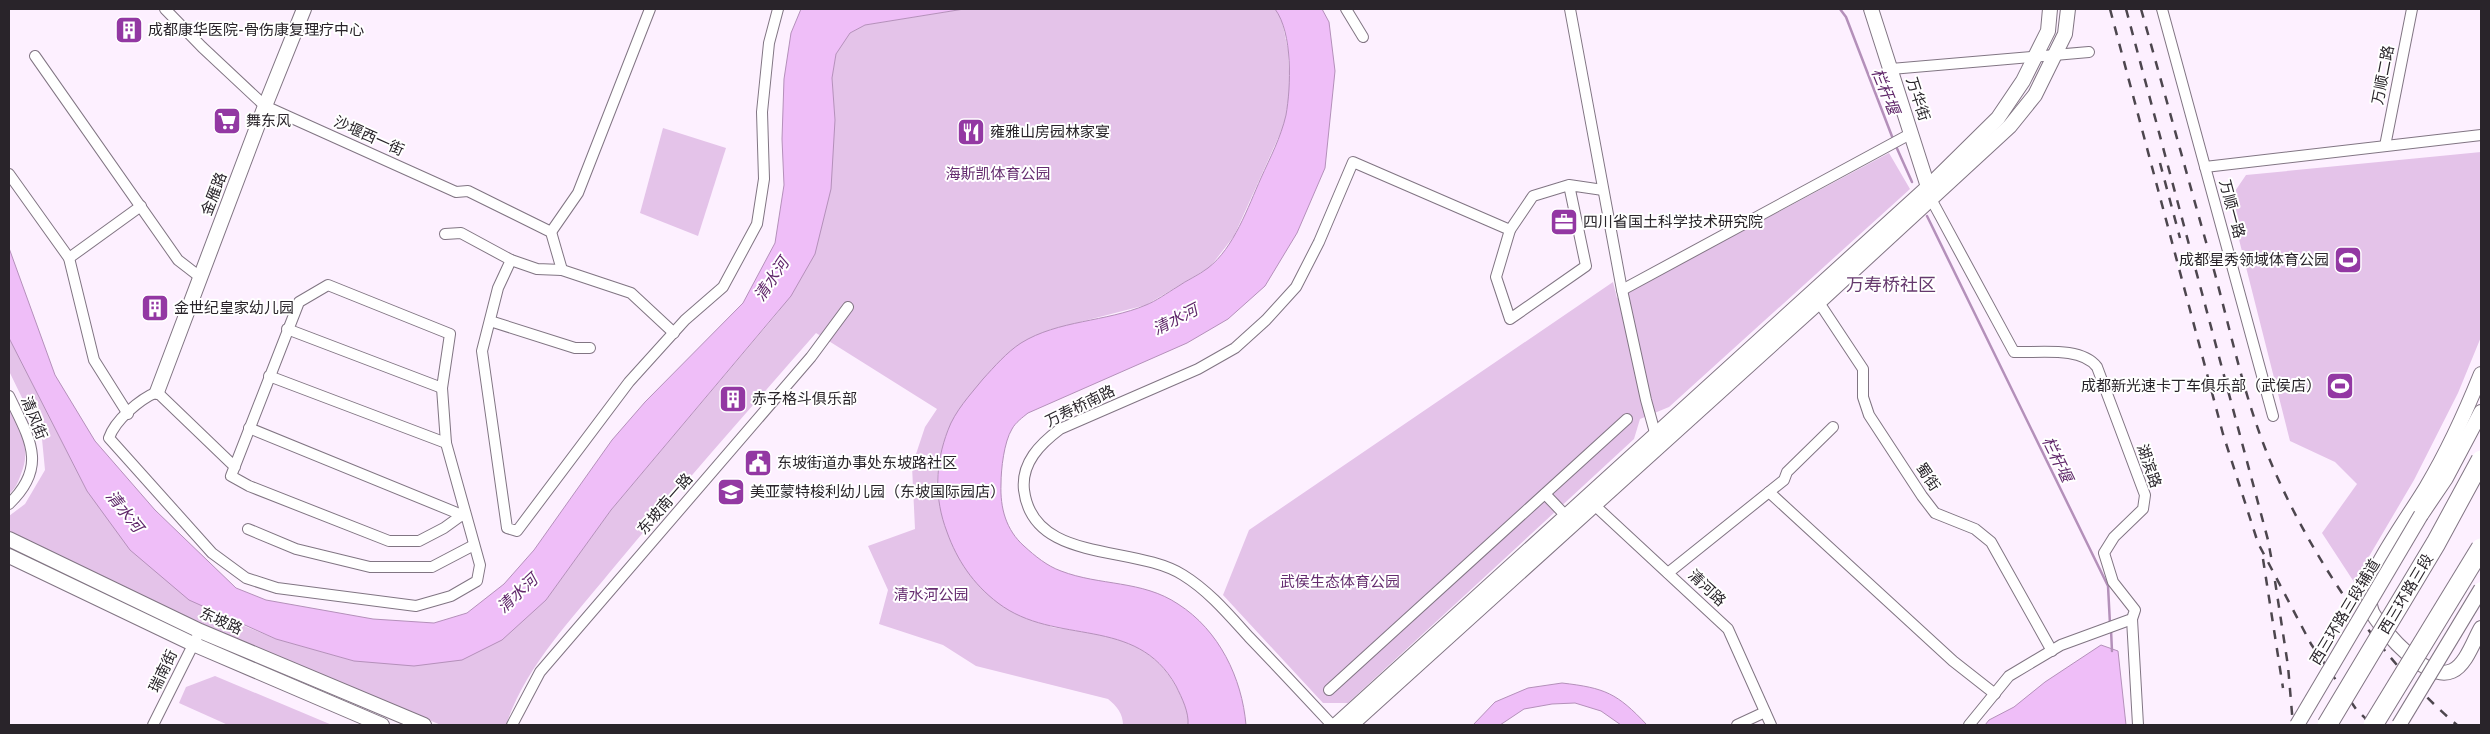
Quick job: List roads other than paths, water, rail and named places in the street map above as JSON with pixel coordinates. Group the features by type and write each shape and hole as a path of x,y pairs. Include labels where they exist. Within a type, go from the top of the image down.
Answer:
{"highway":[{"name":"西三环路三段","path":"2327,725 2436,543 2481,460"},
{"path":"2373,725 2481,548"}],"street":[{"name":"沙堰西一街","path":"165,9 202,47 265,106 456,192 468,191 551,232"},
{"name":"金雁路","path":"158,392 265,106 304,9"},
{"path":"562,270 551,232 578,193 650,9"},
{"path":"511,260 498,288 482,352 507,528 518,531 629,382 674,333 723,286 757,224 764,179 762,112 769,44 778,9"},
{"path":"1346,9 1363,37"},
{"path":"1570,9 1622,290 1658,440"},
{"name":"万华街","path":"1871,9 1930,193"},
{"path":"1930,193 1998,118 2023,81 2048,31 2050,9"},
{"path":"1351,725 1658,440 1930,193 2010,126 2035,95 2065,34 2068,9"},
{"name":"万顺一路","path":"2162,9 2273,416"},
{"name":"万顺二路","path":"2385,146 2412,9"},
{"path":"1891,69 2089,52"},
{"path":"36,56 178,260 200,277"},
{"path":"1622,290 1912,133"},
{"path":"2205,167 2481,135"},
{"name":"万寿桥南路","path":"1334,725 1214,600 1183,574 1149,560 1070,545 1052,536 1034,518 1025,497 1023,478 1040,443 1060,429 1198,369 1235,348 1266,320 1296,286 1319,242 1353,162 1510,230"},
{"path":"9,174 68,258 94,360 128,414"},
{"path":"1569,185 1586,266 1510,319 1496,277 1510,230 1533,196 1569,185 1603,190"},
{"name":"湖滨路","path":"1930,193 2014,352 2078,354 2092,361 2097,367 2145,495 2143,509 2114,537 2104,553 2114,582 2135,610 2132,619"},
{"path":"68,258 140,206"},
{"path":"445,234 461,233 511,260 537,269 562,270 631,293 674,333"},
{"path":"235,467 158,392 148,396 115,426 109,438 212,553 246,578 277,588 416,606 451,596 477,581 480,565 446,443 442,388 450,334 328,286 299,302 287,329 249,428 235,467 231,476 249,486 390,541 419,541 444,528 462,514 249,428"},
{"name":"蜀街","path":"1816,298 1862,370 1863,397 1869,415 1917,488 1935,513 1975,529 1991,542 2052,651"},
{"name":"东坡南一路","path":"512,725 540,672 811,357 848,306"},
{"path":"490,321 576,348 590,348"},
{"path":"287,329 442,388"},
{"path":"2481,374 2428,484 2383,558 2369,587 2372,613 2402,650 2413,660 2441,672 2452,671 2461,663 2481,628"},
{"path":"269,376 446,443"},
{"name":"清风街","path":"9,396 29,438 32,457 31,474 23,489 9,504"},
{"name":"西三环路三段辅道","path":"2297,725 2446,478 2481,412"},
{"path":"1329,690 1627,420"},
{"path":"1668,573 1784,480 1786,472 1833,427"},
{"path":"1769,492 1953,661 1995,694"},
{"path":"1545,494 1567,517"},
{"path":"1334,725 1567,517 1591,502"},
{"name":"清河路","path":"1591,502 1728,629 1771,725"},
{"path":"248,529 296,549 370,567 432,567 474,545"},
{"name":"东坡路","path":"9,539 200,631 424,725"},
{"path":"9,556 193,644 382,725"},
{"path":"2399,725 2481,589"},
{"path":"1969,725 2009,676 2061,645 2132,619 2138,725"},
{"name":"瑞南街","path":"153,725 200,631"},
{"path":"1737,725 1765,712"}],"water":[{"name":"清水河","path":"801,9 964,9 865,25 850,33 836,54 832,78 835,120 831,189 815,254 791,296 611,510 546,600 502,640 462,660 414,666 354,661 276,639 189,600 130,550 87,491 9,338 9,248 55,375 95,441 155,510 236,588 266,600 373,619 434,623 467,613 504,584 534,550 612,440 645,402 743,303 775,243 784,185 782,139 784,79 791,33"},
{"name":"清水河","path":"1275,9 1322,9 1329,22 1335,71 1325,168 1297,233 1265,286 1228,319 1187,343 1028,413 1017,422 1009,434 1002,463 1001,493 1005,518 1018,540 1032,553 1046,564 1076,576 1135,587 1164,596 1193,615 1216,641 1234,673 1244,707 1246,725 1188,725 1183,700 1176,686 1159,664 1139,649 1117,640 1045,624 1021,616 998,603 981,588 961,562 947,532 938,494 939,468 948,430 959,410 983,379 1021,343 1035,335 1066,325 1131,311 1150,303 1204,271 1225,250 1245,214 1278,139 1286,115 1289,90 1288,46 1281,19"},
{"path":"2101,645 2118,651 2126,725 1985,725 1989,720 2014,707 2045,682"},
{"path":"1562,683 1589,687 1609,694 1627,706 1647,725 1621,725 1601,711 1575,703 1552,704 1524,709 1500,725 1473,725 1495,702 1528,688"}],"waterway":[{"name":"栏杆堰","path":"1840,9 1846,17 1893,139"},
{"name":"栏杆堰","path":"1895,144 1912,182"},
{"name":"栏杆堰","path":"1927,216 2108,586 2110,624"},
{"name":"栏杆堰","path":"2111,630 2112,651"}],"railway":[{"path":"2110,9 2223,434 2258,543 2311,644 2356,709 2372,725"},
{"path":"2126,9 2268,540 2272,562"},
{"path":"2141,9 2249,403 2281,485 2300,523 2345,598 2398,667 2457,725"},
{"path":"2160,163 2180,238"},
{"path":"2263,559 2283,688"},
{"path":"2275,581 2288,666 2293,725"}],"place":[{"name":"成都康华医院-骨伤康复理疗中心","path":"129,30"},
{"name":"舞东风","path":"227,121"},
{"name":"雍雅山房·园林家宴","path":"971,132"},
{"name":"四川省国土科学技术研究院","path":"1564,222"},
{"name":"成都星秀领域体育公园","path":"2348,260"},
{"name":"金世纪皇家幼儿园","path":"155,308"},
{"name":"成都新光速卡丁车俱乐部（武侯店）","path":"2340,386"},
{"name":"赤子格斗俱乐部","path":"733,399"},
{"name":"东坡街道办事处东坡路社区","path":"758,463"},
{"name":"美亚蒙特梭利幼儿园（东坡国际园店）","path":"731,492"}],"district":[{"name":"万寿桥社区","path":"1891,285"}],"park label":[{"name":"海斯凯体育公园","path":"998,174"},
{"name":"武侯生态体育公园","path":"1340,582"},
{"name":"清水河公园","path":"931,595"}]}
